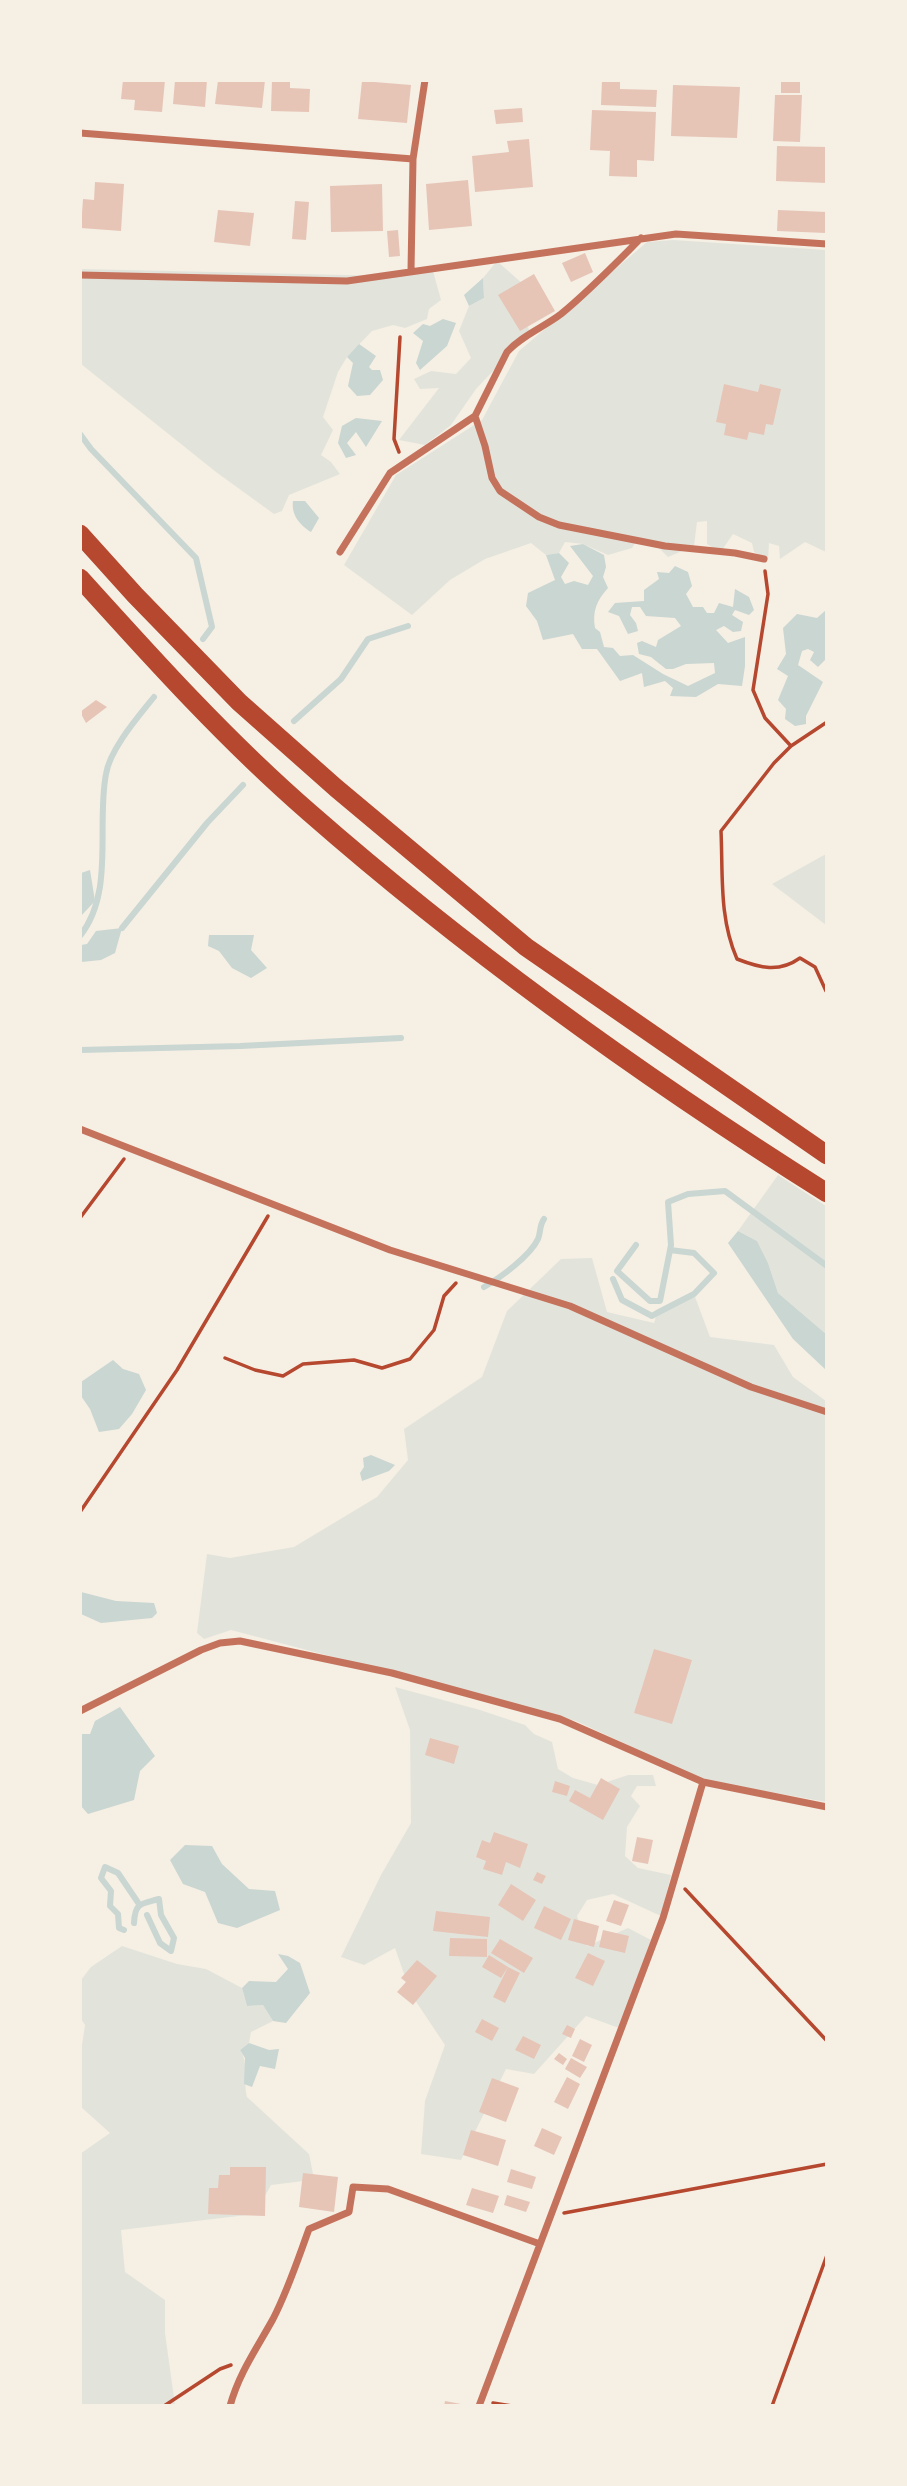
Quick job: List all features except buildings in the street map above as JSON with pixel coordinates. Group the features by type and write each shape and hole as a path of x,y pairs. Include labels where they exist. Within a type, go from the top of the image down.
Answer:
{"highway":[{"path":"80,534 239,702 336,788 526,947 827,1155"},
{"path":"80,578 183,693 309,813 430,913 587,1033 756,1149 827,1193"}],"street":[{"path":"411,270 414,159 425,80"},
{"path":"80,133 414,159"},
{"path":"80,275 346,281 676,234 827,244"},
{"path":"340,552 384,480 475,416 507,352 577,300 642,238"},
{"path":"475,416 492,478 500,491 539,517 559,526 652,544 764,559"},
{"path":"80,1129 390,1250 570,1306 751,1387 827,1412"},
{"path":"80,1711 201,1650 220,1643 240,1641 392,1673 560,1719 703,1782 827,1807"},
{"path":"479,2406 676,1879 703,1782"},
{"path":"230,2406 248,2359 273,2318 295,2270 309,2229 349,2212 353,2188 388,2189 540,2244"}],"path":[{"path":"400,337 394,439 404,464"},
{"path":"764,559 768,594 753,690 765,718 791,747"},
{"path":"827,722 791,747 775,763 721,831 723,910 729,940 737,959 763,968 788,967 800,958 815,967 827,991"},
{"path":"80,1218 132,1149"},
{"path":"80,1512 177,1370 274,1205"},
{"path":"225,1358 255,1370 283,1376 303,1364 354,1360 382,1368 411,1359 434,1330 444,1296 464,1273"},
{"path":"676,1879 827,2041"},
{"path":"551,2216 827,2164"},
{"path":"772,2406 827,2255"},
{"path":"164,2406 220,2369 248,2359"}],"shaded area":[{"path":"673,240 826,250 826,552 805,542 780,559 779,546 769,543 768,560 754,552 752,543 733,534 720,553 707,544 707,521 697,522 694,546 668,557 651,540 638,538 632,548 608,555 583,544 565,542 559,553 546,555 531,543 485,559 450,580 412,615 344,565 396,475 482,420 519,351 647,242"},
{"path":"497,261 524,285 520,309 530,332 476,389 451,425 425,445 399,440 439,388 420,389 414,379 431,371 456,374 471,358 459,331 469,306 484,298 483,278"},
{"path":"80,269 391,276 433,271 441,300 429,309 427,319 405,328 393,325 372,331 347,357 338,372 323,417 333,430 321,455 331,462 340,474 289,495 282,511 274,514 216,472 81,364"},
{"path":"483,278 484,298 469,306 464,295"},
{"path":"443,319 456,323 447,346 420,370 416,363 423,341 413,333 423,324 430,326"},
{"path":"359,344 376,356 369,367 372,370 380,370 383,380 370,395 357,396 348,386 353,363 347,357"},
{"path":"356,418 382,421 366,447 356,432 347,443 356,455 346,458 338,443 342,426"},
{"path":"293,501 305,501 319,518 311,532 297,519 293,511"},
{"path":"583,544 604,555 606,567 603,577 608,588 598,601 594,616 595,628 600,632 604,647 613,648 620,656 633,655 688,686 715,673 714,663 686,664 666,669 651,657 639,654 637,643 642,641 656,647 658,640 681,626 675,618 646,616 640,607 632,607 630,615 638,631 628,634 619,616 608,612 615,603 644,601 644,590 659,579 657,572 669,573 675,566 688,572 692,586 686,594 693,607 703,607 707,613 714,613 719,603 733,607 735,589 749,597 754,610 749,615 735,610 732,615 743,622 741,631 733,632 724,626 716,630 728,643 745,637 742,686 718,684 696,697 670,696 673,688 665,681 644,687 642,673 620,681 597,649 582,649 573,634 543,640 537,621 526,606 528,593 555,580 546,555 559,553 569,563 561,577 565,584 574,581 588,585 593,576 570,546"},
{"path":"826,610 826,659 818,667 810,660 814,652 808,649 802,651 798,665 823,682 806,716 806,724 795,726 785,719 786,709 778,700 788,676 777,669 786,654 783,628 797,614 817,618"},
{"path":"826,854 826,925 772,884"},
{"path":"90,870 95,901 81,916 81,873"},
{"path":"122,928 115,953 101,960 81,962 81,945 87,944 96,931"},
{"path":"209,935 254,935 251,950 267,968 251,978 232,968 219,951 208,946"},
{"path":"778,1175 826,1206 826,1334 778,1293 757,1241 738,1231"},
{"path":"738,1231 757,1241 778,1293 826,1334 826,1370 793,1339 728,1243"},
{"path":"592,1258 607,1312 654,1323 657,1313 694,1294 710,1337 774,1345 793,1377 826,1401 826,1802 703,1780 576,1721 231,1630 204,1639 197,1633 207,1554 230,1558 294,1547 377,1497 408,1460 404,1429 482,1377 507,1311 561,1259"},
{"path":"113,1360 123,1369 139,1374 146,1390 132,1414 119,1429 99,1432 90,1409 81,1396 81,1382"},
{"path":"371,1455 395,1465 389,1471 362,1481 360,1473 364,1467 363,1458"},
{"path":"81,1592 116,1601 154,1603 157,1613 152,1618 101,1623 81,1614"},
{"path":"395,1687 525,1725 534,1734 552,1742 558,1769 573,1778 598,1785 628,1775 653,1775 656,1786 637,1786 631,1796 640,1806 627,1827 625,1856 638,1868 671,1875 661,1916 613,1894 587,1900 577,1916 587,1946 628,1928 651,1940 619,2028 586,2016 534,2074 506,2069 461,2160 421,2154 425,2101 445,2045 411,1994 395,1948 364,1965 341,1957 381,1875 411,1823 410,1730"},
{"path":"120,1707 155,1756 140,1771 134,1800 88,1814 81,1806 81,1734 90,1734 95,1721"},
{"path":"185,1845 212,1846 222,1864 249,1889 275,1891 280,1910 237,1928 218,1923 205,1892 183,1884 170,1860"},
{"path":"122,1946 177,1964 206,1969 242,1988 247,2006 263,2005 273,2021 251,2032 249,2043 240,2050 244,2061 247,2097 309,2154 315,2184 304,2181 271,2185 255,2214 121,2230 125,2272 165,2300 165,2333 175,2405 81,2405 80,2154 110,2133 81,2107 80,2058 85,2025 81,2019 81,1980 91,1967"},
{"path":"278,1954 300,1963 310,1993 286,2023 273,2021 263,2005 247,2006 242,1988 249,1981 276,1982 288,1969"},
{"path":"249,2043 269,2050 279,2049 275,2069 260,2066 252,2087 244,2084 245,2058 240,2050"}],"waterway":[{"path":"80,434 91,449 196,558 212,627 203,639"},
{"path":"294,721 341,679 368,639 408,626"},
{"path":"80,936 91,919 101,879 103,794 109,764 125,734 154,697"},
{"path":"122,928 207,823 243,785"},
{"path":"80,1050 401,1038"},
{"path":"636,1245 617,1271 650,1301 660,1301 671,1245 668,1202 688,1194 725,1191 827,1266"},
{"path":"484,1287 522,1259 534,1246 544,1219"},
{"path":"613,1279 622,1300 652,1316 694,1294 714,1273 694,1253 670,1250"},
{"path":"124,1930 119,1928 118,1914 110,1906 111,1891 101,1878 105,1867 118,1873 139,1904"},
{"path":"134,1923 140,1905 159,1899 161,1915 174,1938 171,1951 160,1943 147,1915"}]}
